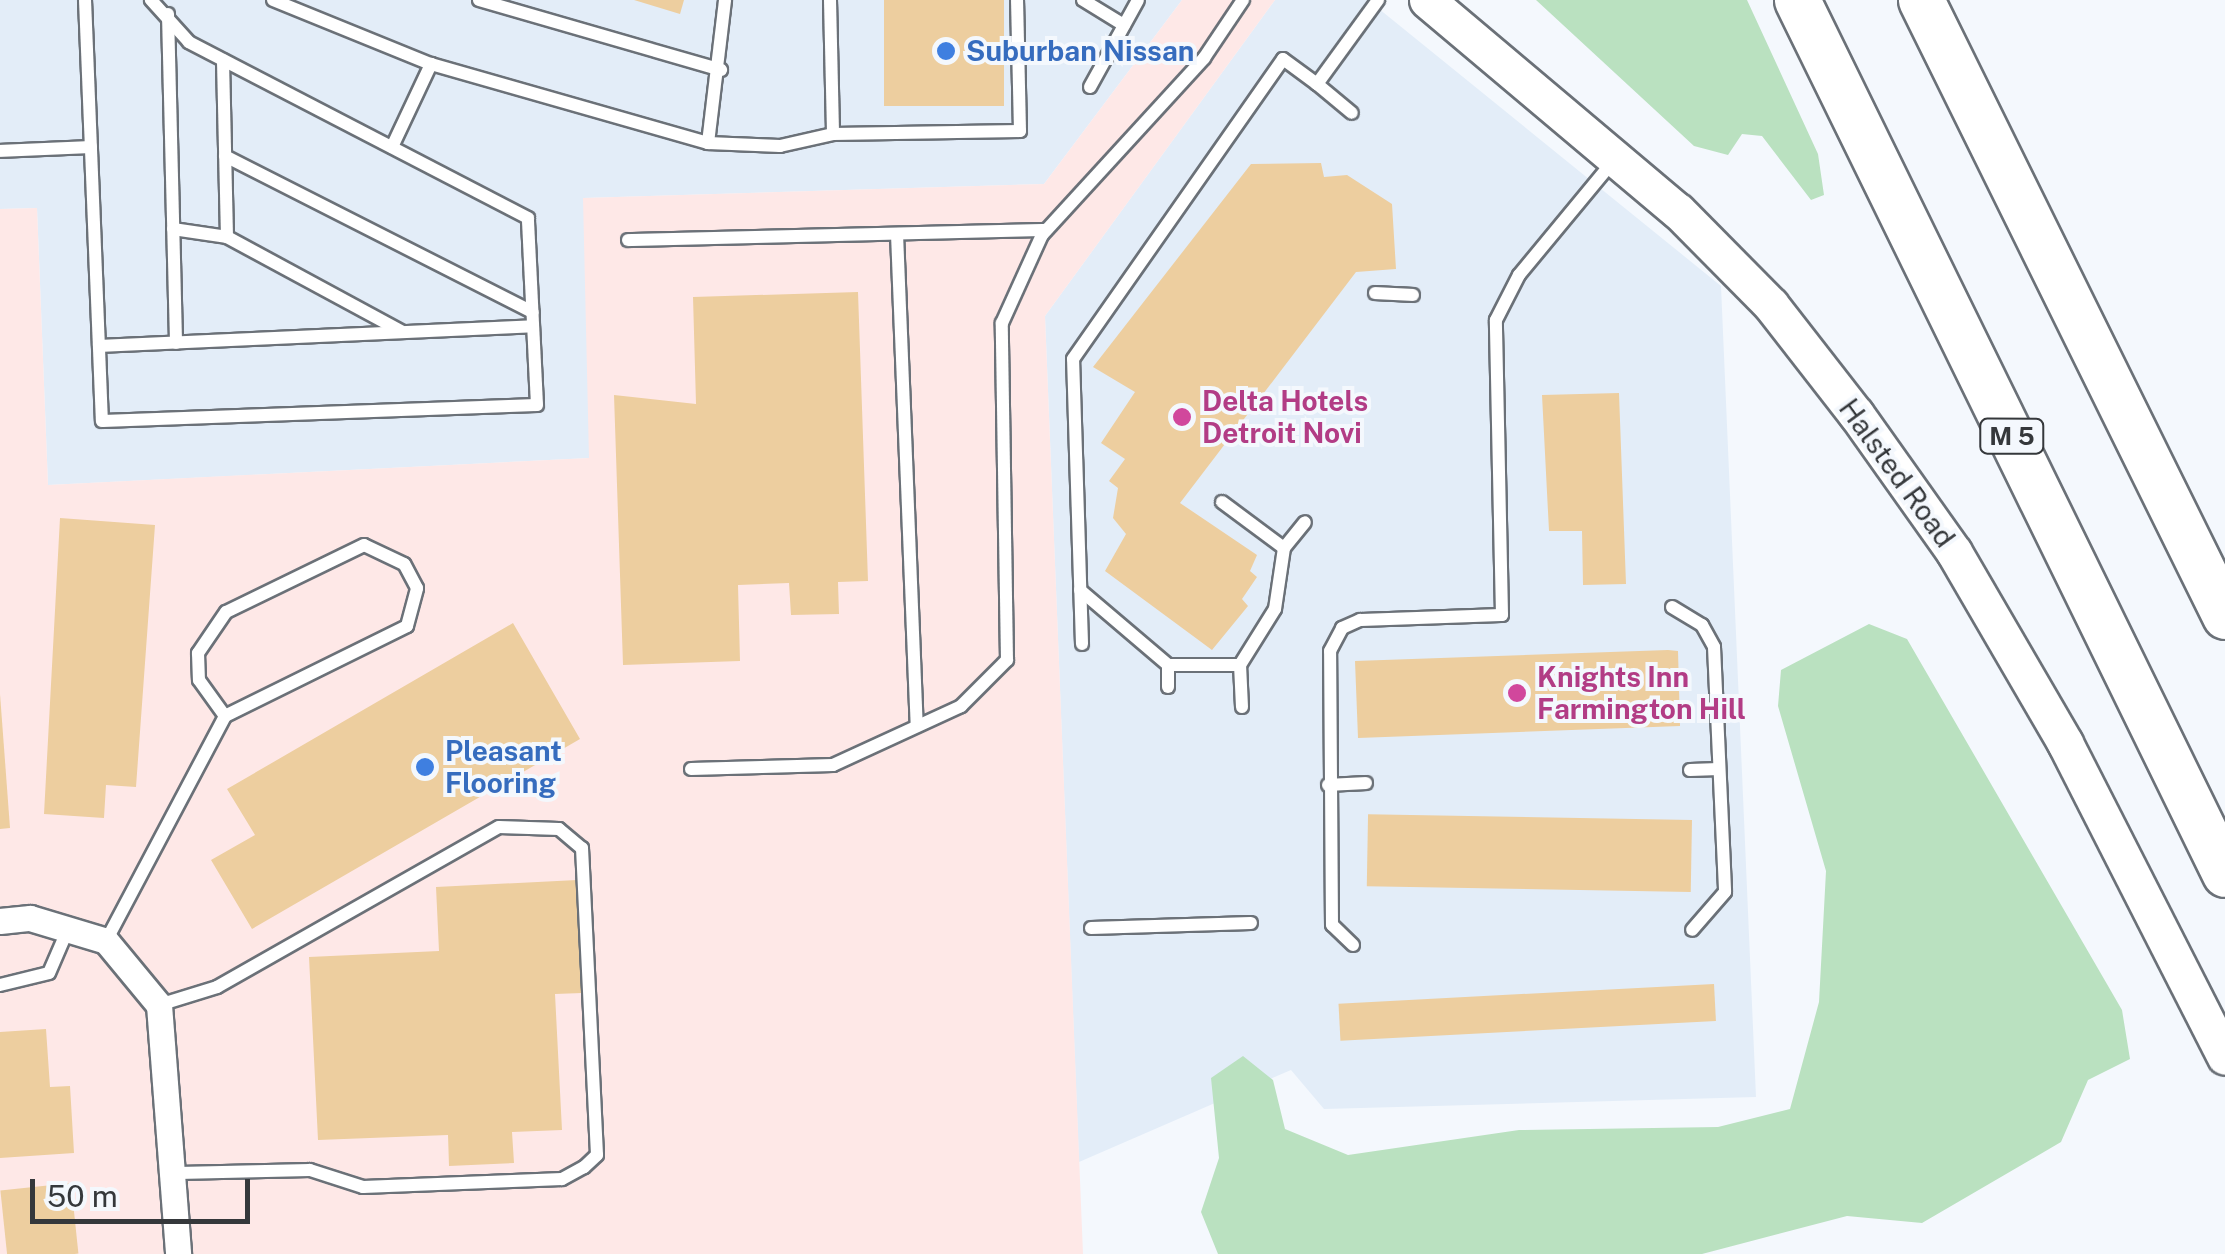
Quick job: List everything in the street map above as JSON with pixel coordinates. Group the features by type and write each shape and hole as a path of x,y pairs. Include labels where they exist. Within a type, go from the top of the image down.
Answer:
{"highway":[{"name":"M 5","path":"1798,0 2225,874"},
{"path":"1921,0 2225,616"}],"main road":[{"name":"Halsted Road","path":"1427,0 1618,156 1772,304 1954,552 2225,1057"}],"street":[{"path":"0,920 68,929 106,940 159,1005 178,1173 178,1254"}],"lane":[{"path":"86,0 102,421 536,405 528,218 188,42 168,11 151,0"},
{"path":"273,0 431,64 708,142 780,146 833,134 1020,132 1017,0"},
{"path":"479,0 720,70"},
{"path":"708,142 720,70 725,0"},
{"path":"830,0 833,134"},
{"path":"1082,0 1124,25"},
{"path":"1090,87 1138,0"},
{"path":"692,769 833,765 961,706 1007,660 1002,322 1046,230 1204,58 1243,0"},
{"path":"1317,84 1378,0"},
{"path":"168,11 176,342"},
{"path":"1082,644 1073,359 1283,59 1352,114"},
{"path":"223,60 228,237"},
{"path":"392,148 431,64"},
{"path":"0,151 91,148"},
{"path":"225,156 533,319"},
{"path":"1353,945 1332,925 1325,684 1342,628 1502,614 1496,320 1519,275 1618,156"},
{"path":"174,229 228,237 403,332"},
{"path":"628,240 1046,230"},
{"path":"897,234 917,726"},
{"path":"1375,293 1412,295"},
{"path":"99,346 403,332 533,319"},
{"path":"1222,502 1284,548"},
{"path":"1242,708 1240,665 1275,609 1284,548 1304,522"},
{"path":"106,940 225,716 407,626 417,598 404,564 364,546 226,612 198,654 199,680 225,716"},
{"path":"1080,590 1168,665 1240,665"},
{"path":"1672,607 1702,625 1714,647 1724,892 1692,930"},
{"path":"1168,665 1168,686"},
{"path":"1690,770 1719,769"},
{"path":"1328,785 1366,783"},
{"path":"159,1005 217,987 499,827 559,828 582,848 597,1154 584,1167 562,1179 363,1187 310,1170 178,1173"},
{"path":"1091,928 1251,922"},
{"path":"0,985 49,972 68,929"}],"shaded area":[{"path":"0,0 1182,0 1044,184 584,198 590,458 48,485 37,208 0,209"},
{"path":"1182,0 1275,0 1045,316 1083,1254 0,1254 0,209 37,208 48,485 589,458 583,198 1044,184"},
{"path":"1275,0 1368,0 1721,286 1756,1097 1324,1109 1291,1070 1079,1162 1045,316"}],"green space":[{"path":"1536,0 1747,0 1818,154 1824,195 1811,200 1762,136 1742,134 1728,155 1694,146"},
{"path":"1869,624 1907,639 2122,1010 2130,1059 2088,1080 2061,1142 1922,1223 1847,1216 1702,1254 1218,1254 1201,1212 1219,1158 1211,1078 1243,1056 1273,1080 1285,1129 1348,1155 1519,1130 1718,1127 1790,1109 1819,1002 1826,871 1778,706 1781,670"}],"building":[{"path":"634,0 684,0 680,14"},
{"name":"Suburban Nissan","path":"884,0 1004,0 1004,106 884,106"},
{"name":"Delta Hotels Detroit Novi","path":"1321,163 1324,177 1347,175 1392,204 1396,269 1356,272 1180,503 1257,555 1250,571 1257,577 1242,599 1248,606 1212,650 1105,571 1126,534 1113,518 1118,488 1109,481 1125,459 1101,443 1135,392 1093,367 1251,164"},
{"path":"858,292 868,581 838,582 839,614 791,615 789,583 738,585 740,661 623,665 614,395 696,404 693,297"},
{"path":"1619,393 1626,584 1583,585 1582,531 1549,531 1542,395"},
{"path":"60,518 155,525 136,787 106,785 104,818 44,814"},
{"path":"513,623 580,739 252,929 211,860 255,835 227,789"},
{"name":"Knights Inn Farmington Hill","path":"1678,651 1680,726 1358,738 1355,661"},
{"path":"0,694 10,828 0,829"},
{"path":"1368,814 1692,820 1691,892 1367,886"},
{"path":"577,880 582,993 555,994 562,1130 512,1132 514,1163 449,1166 448,1135 318,1140 309,957 439,951 436,887"},
{"path":"1714,984 1716,1021 1340,1041 1339,1004"},
{"path":"46,1029 50,1087 70,1086 74,1153 0,1158 0,1032"},
{"path":"71,1183 78,1254 7,1254 0,1190"}],"place":[{"name":"Suburban Nissan","path":"946,51"},
{"name":"Delta Hotels Detroit Novi","path":"1182,417"},
{"name":"Knights Inn Farmington Hill","path":"1517,693"},
{"name":"Pleasant Flooring","path":"425,767"}]}
